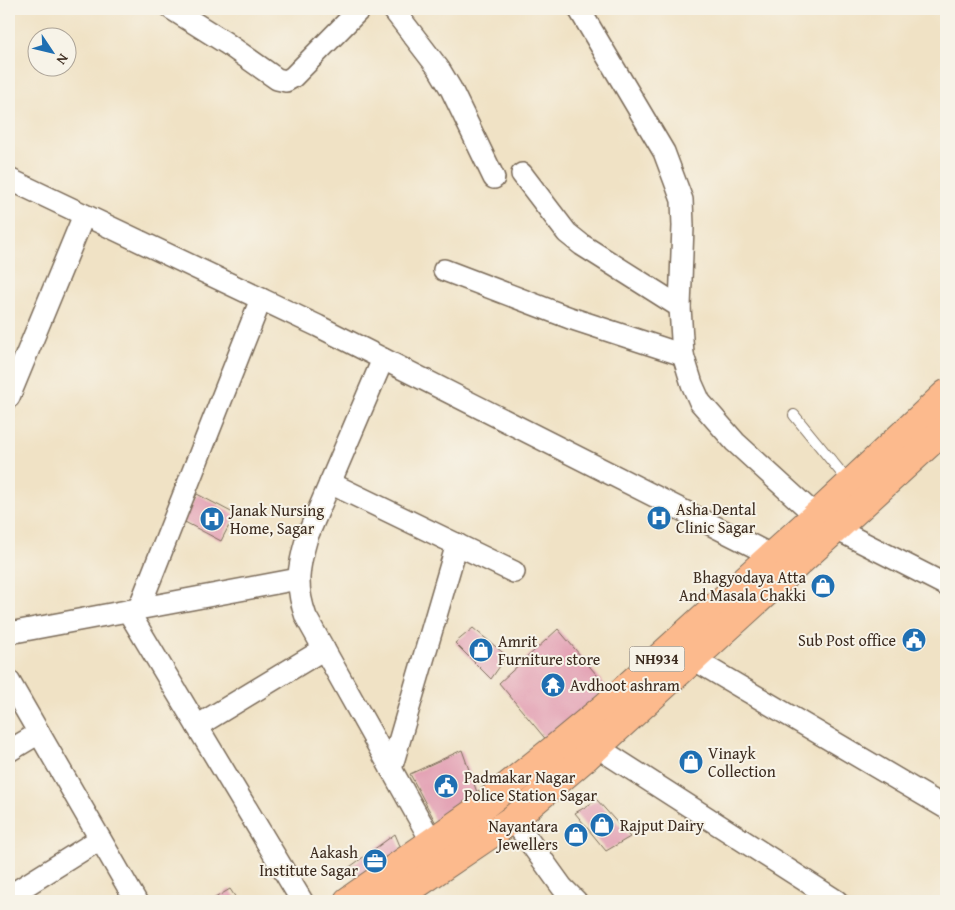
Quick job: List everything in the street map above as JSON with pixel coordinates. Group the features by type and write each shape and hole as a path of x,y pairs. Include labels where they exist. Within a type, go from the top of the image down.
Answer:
{"highway":[{"name":"NH934","path":"392,901 513,819 597,747 693,659 825,522 850,484 946,394"},
{"name":"NH934","path":"348,901 479,809 604,707 771,555 825,522 946,428"}],"street":[{"path":"172,9 277,78 286,81 293,78 360,9"},
{"path":"393,9 439,68 494,178"},
{"path":"579,9 664,152 682,200 680,307 683,355 700,402 735,442 825,522 946,585"},
{"path":"522,174 567,233 582,245 680,307"},
{"path":"9,179 383,359 771,555"},
{"path":"9,397 84,215"},
{"path":"444,270 570,318 683,355"},
{"path":"134,610 261,299"},
{"path":"383,359 307,537 300,560 298,579 300,598 306,617 432,842"},
{"path":"330,483 514,572"},
{"path":"391,769 457,544"},
{"path":"9,633 298,579"},
{"path":"134,610 197,726 302,901"},
{"path":"197,726 324,649"},
{"path":"693,659 946,808"},
{"path":"9,681 136,901"},
{"path":"9,751 39,733"},
{"path":"597,747 837,901"},
{"path":"513,819 562,887 576,901"},
{"path":"9,896 100,839"}],"lane":[{"path":"794,415 850,484"}],"building":[{"path":"197,494 235,514 221,541 183,521"},
{"name":"Amrit Furniture store","path":"473,628 507,656 491,679 455,643"},
{"name":"Avdhoot ashram","path":"558,629 607,687 548,742 499,683"},
{"name":"Padmakar Nagar Police Station Sagar","path":"462,750 479,798 438,827 410,774"},
{"name":"Rajput Dairy","path":"597,800 630,837 606,851 575,813"},
{"name":"Aakash Institute Sagar","path":"395,834 403,853 362,883 347,869"},
{"path":"230,889 238,901 210,901"}],"place":[{"name":"Asha Dental Clinic Sagar","path":"659,518"},
{"name":"Janak Nursing Home, Sagar","path":"212,519"},
{"name":"Bhagyodaya Atta And Masala Chakki","path":"823,586"},
{"name":"Sub Post office","path":"914,640"},
{"name":"Amrit Furniture store","path":"481,650"},
{"name":"Avdhoot ashram","path":"553,685"},
{"name":"Vinayk Collection","path":"691,762"},
{"name":"Padmakar Nagar Police Station Sagar","path":"446,786"},
{"name":"Rajput Dairy","path":"602,825"},
{"name":"Nayantara Jewellers","path":"576,835"},
{"name":"Aakash Institute Sagar","path":"375,861"}]}
